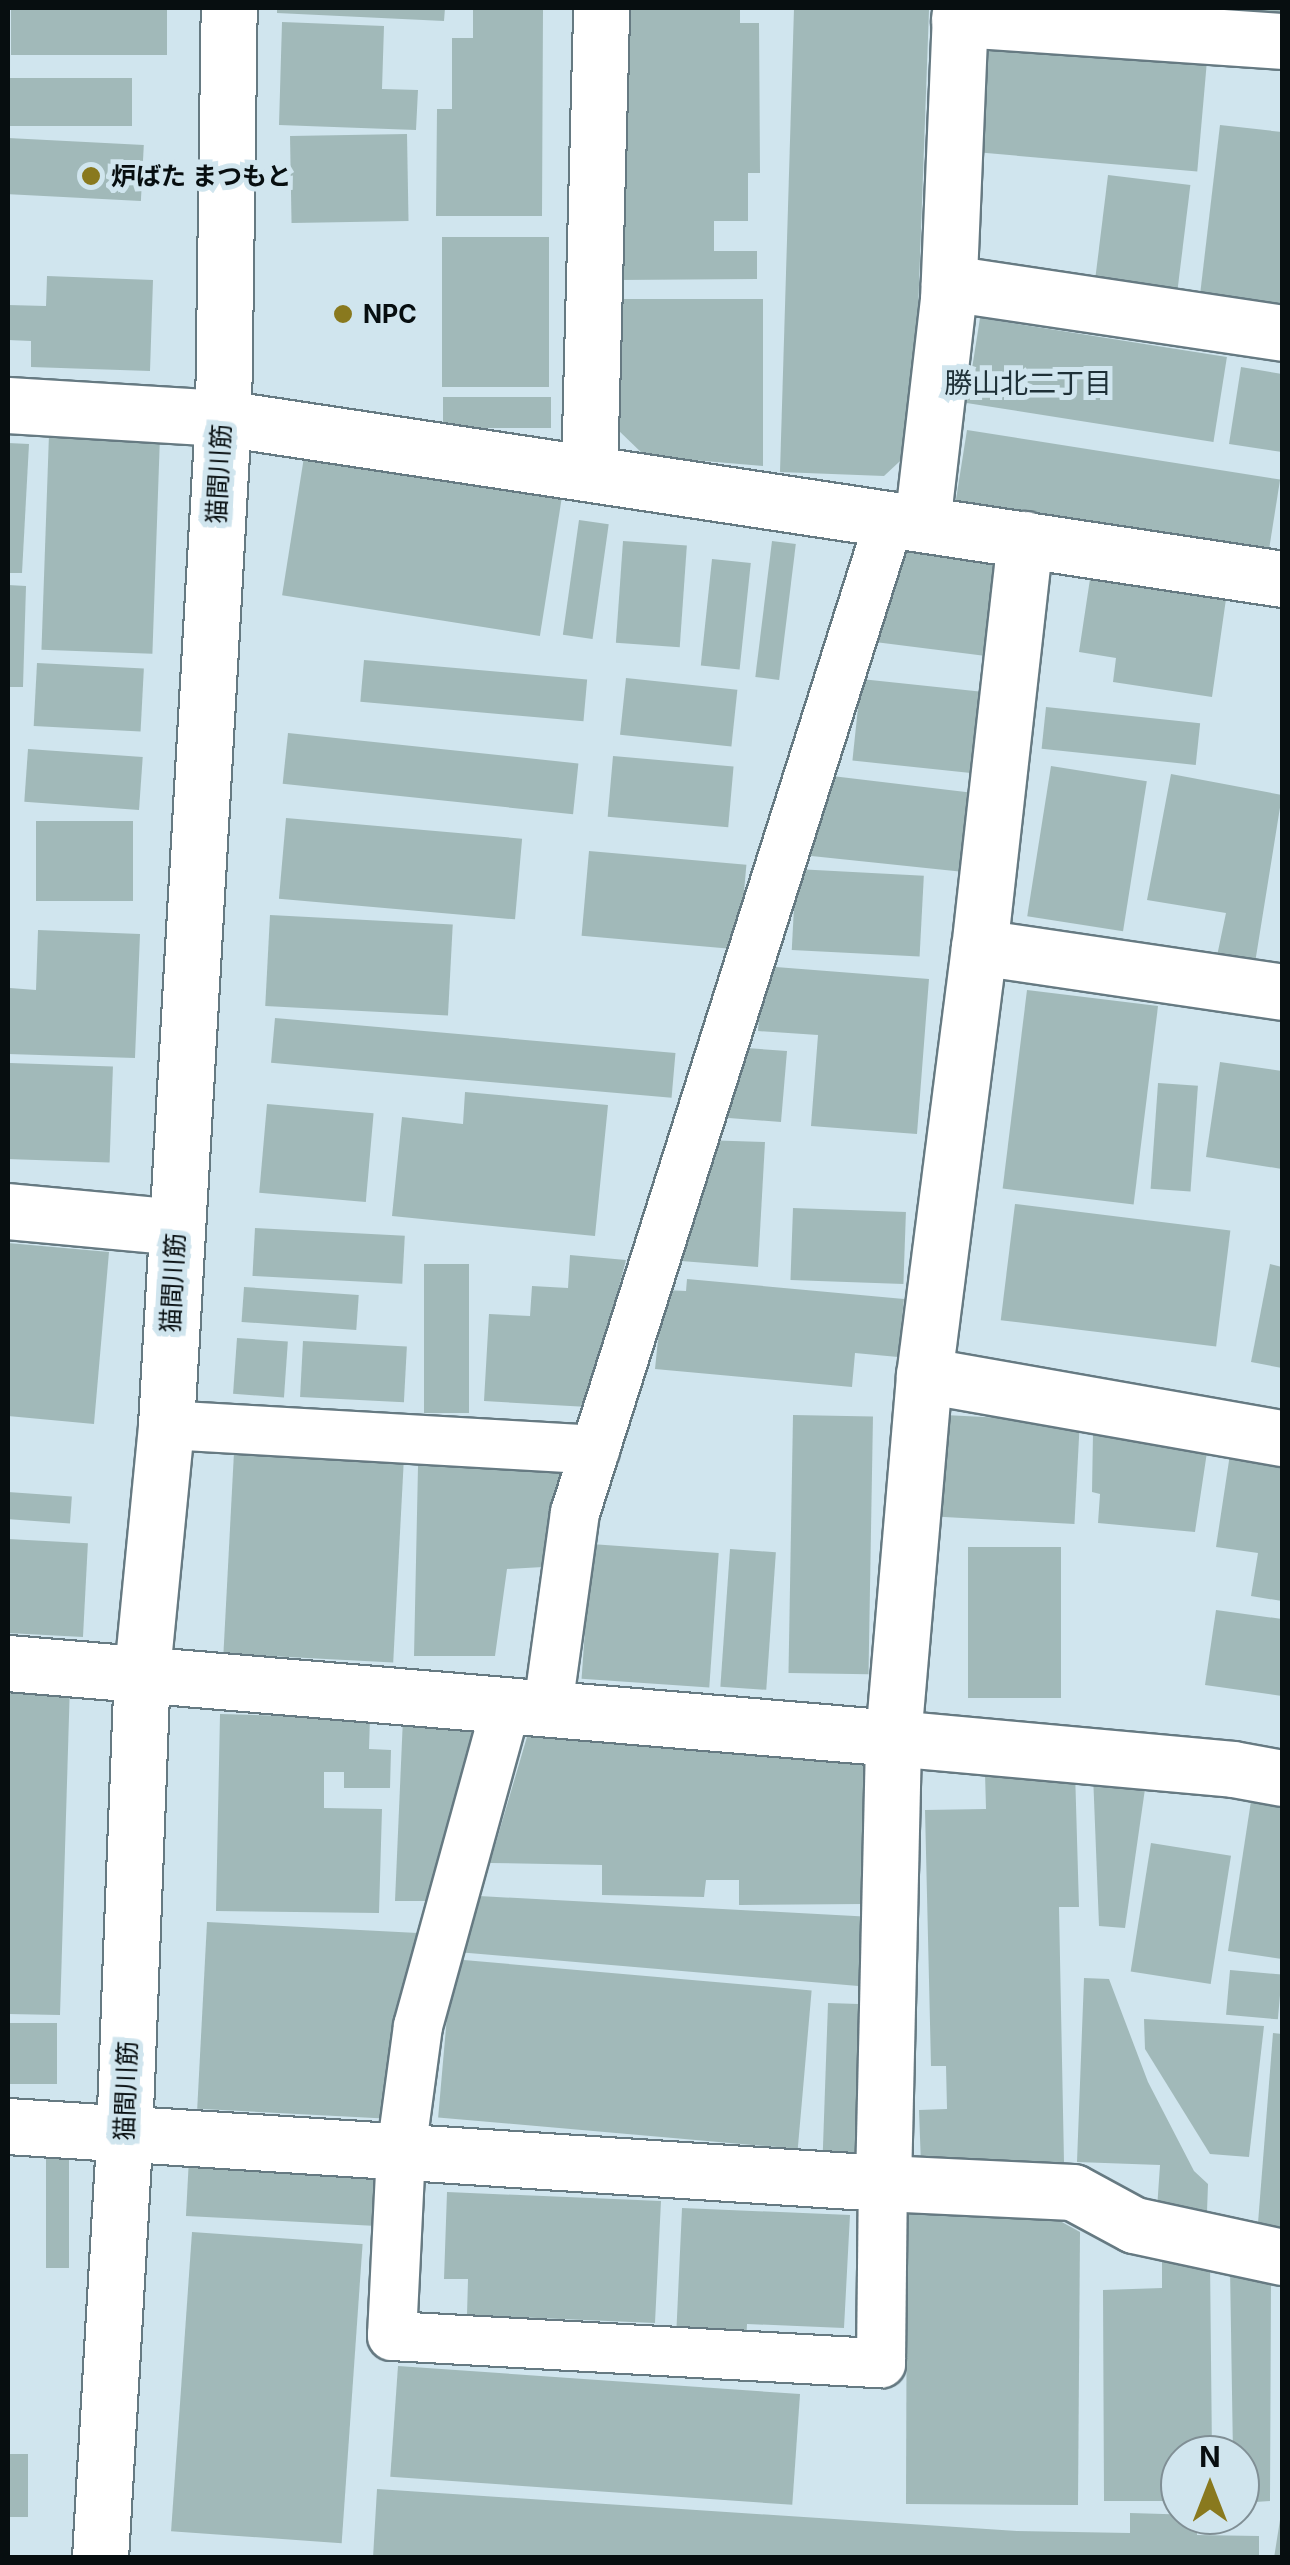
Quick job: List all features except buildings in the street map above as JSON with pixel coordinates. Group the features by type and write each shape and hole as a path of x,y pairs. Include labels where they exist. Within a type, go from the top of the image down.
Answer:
{"street":[{"name":"猫間川筋","path":"100,2558 124,2136 142,1671 166,1425 222,418 229,8"},
{"path":"589,473 601,8"},
{"path":"906,521 949,283 959,13 1282,41"},
{"path":"949,283 1282,333"},
{"path":"8,405 222,418 1282,579"},
{"path":"883,2182 893,1738 924,1375 979,947 1024,539"},
{"path":"979,947 1282,992"},
{"path":"8,1211 176,1227"},
{"path":"924,1375 1282,1438"},
{"path":"8,1663 142,1671 893,1738 1232,1769 1282,1778"},
{"path":"8,2126 1073,2192 1134,2226 1282,2257"}],"lane":[{"path":"883,2182 881,2363 392,2336 401,2152 418,2026 527,1705 595,1450 906,521"},
{"path":"166,1425 595,1450"}],"place":[{"name":"炉ばた まつもと","path":"91,176"},
{"name":"NPC","path":"343,314"}],"district":[{"name":"勝山北二丁目","path":"1028,383"}]}
